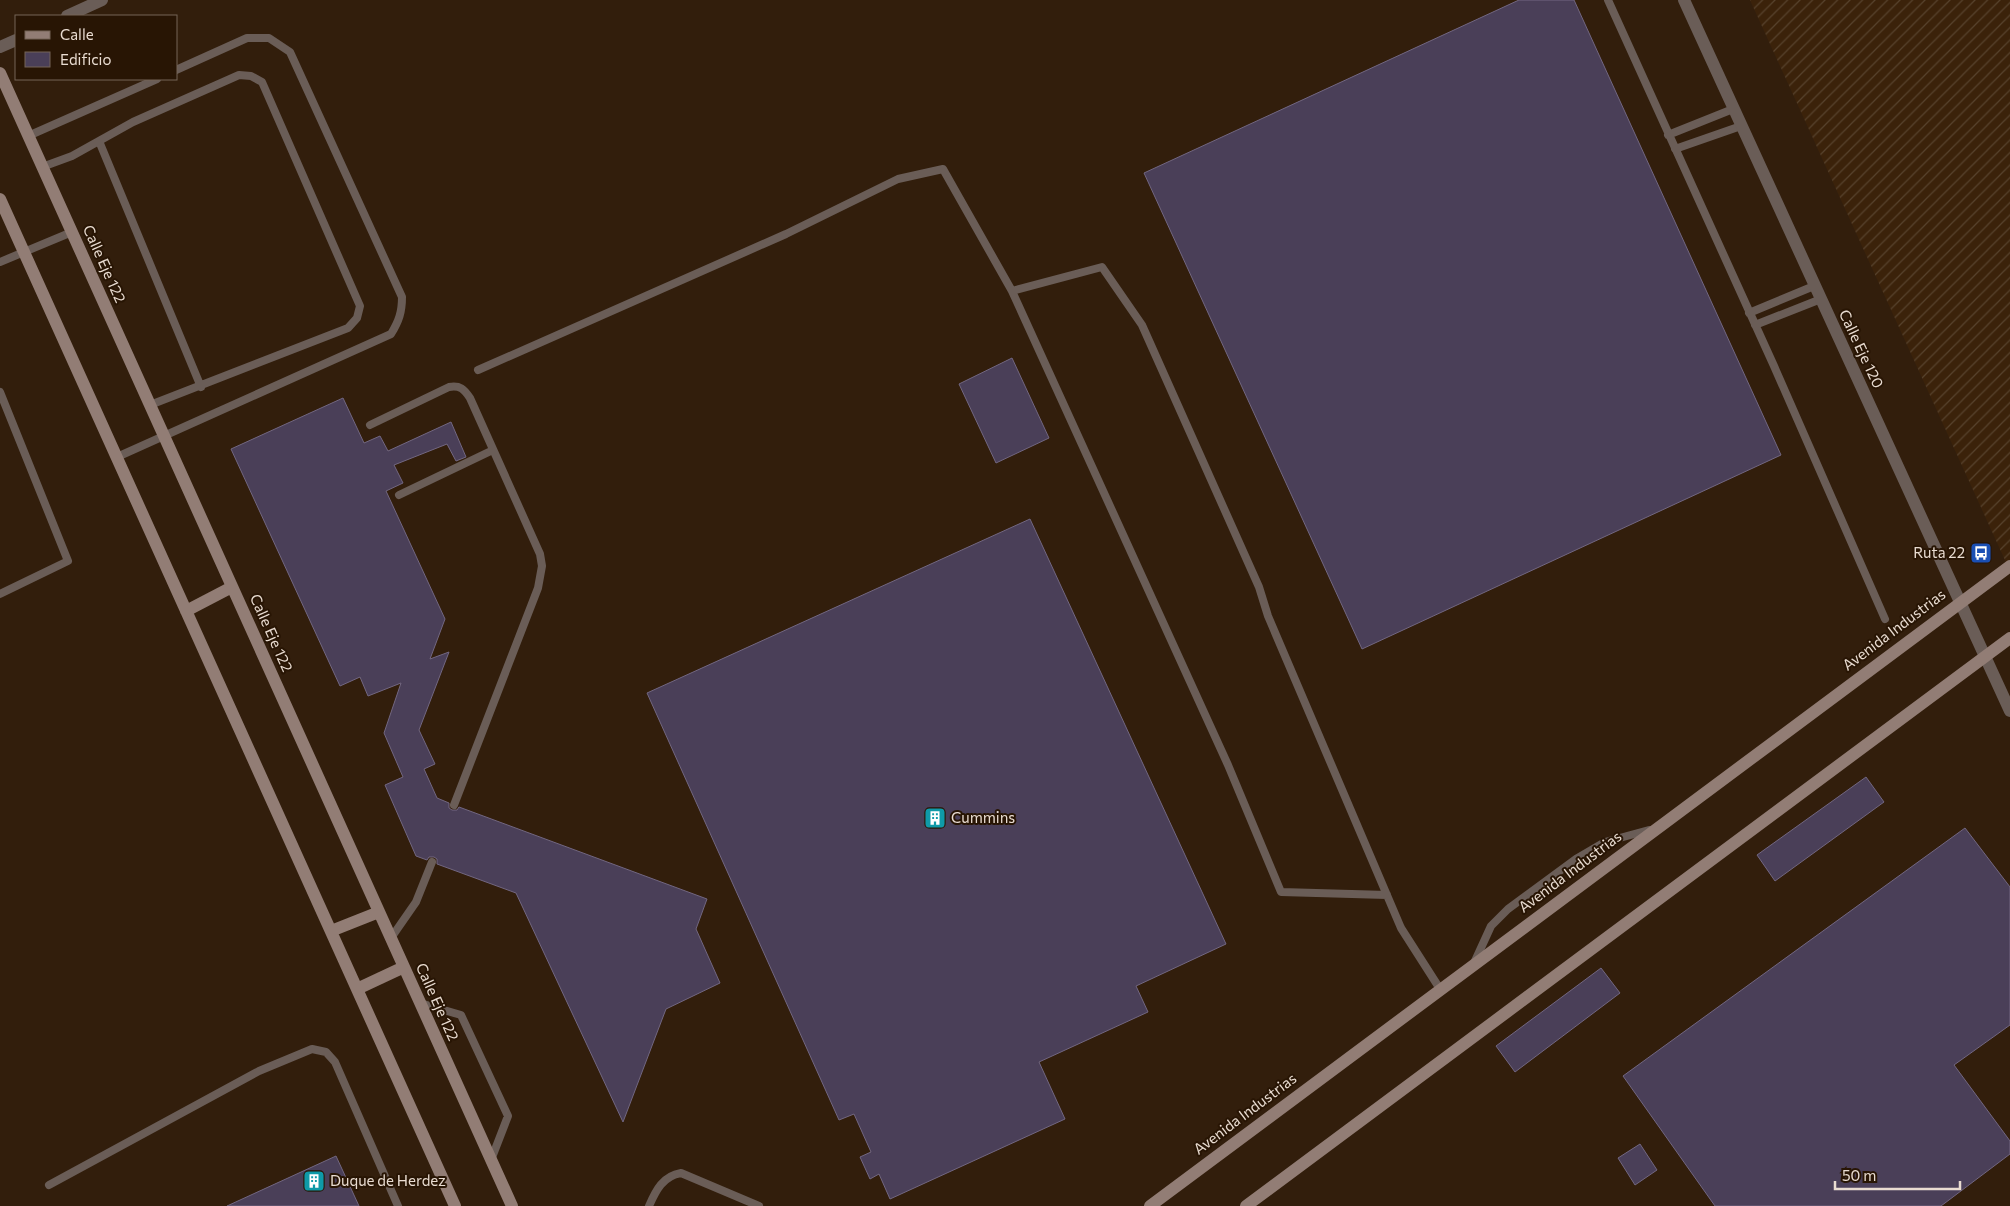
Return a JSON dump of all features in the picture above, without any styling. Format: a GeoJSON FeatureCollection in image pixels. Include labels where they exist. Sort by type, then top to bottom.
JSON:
{"type":"FeatureCollection","features":[{"type":"Feature","properties":{"kind":"main road","name":"Calle Eje 122"},"geometry":{"type":"LineString","coordinates":[[0,73],[512,1206]]}},
{"type":"Feature","properties":{"kind":"main road"},"geometry":{"type":"LineString","coordinates":[[0,199],[455,1206]]}},
{"type":"Feature","properties":{"kind":"main road","name":"Avenida Industrias"},"geometry":{"type":"LineString","coordinates":[[1150,1206],[1959,602],[2010,566]]}},
{"type":"Feature","properties":{"kind":"main road"},"geometry":{"type":"LineString","coordinates":[[186,611],[232,587]]}},
{"type":"Feature","properties":{"kind":"main road"},"geometry":{"type":"LineString","coordinates":[[1246,1206],[2010,638]]}},
{"type":"Feature","properties":{"kind":"main road"},"geometry":{"type":"LineString","coordinates":[[331,931],[379,912]]}},
{"type":"Feature","properties":{"kind":"main road"},"geometry":{"type":"LineString","coordinates":[[357,989],[404,967]]}},
{"type":"Feature","properties":{"kind":"street"},"geometry":{"type":"LineString","coordinates":[[69,15],[102,0]]}},
{"type":"Feature","properties":{"kind":"street","name":"Calle Eje 120"},"geometry":{"type":"LineString","coordinates":[[1684,0],[2010,711]]}},
{"type":"Feature","properties":{"kind":"street"},"geometry":{"type":"LineString","coordinates":[[0,47],[15,40]]}},
{"type":"Feature","properties":{"kind":"lane"},"geometry":{"type":"LineString","coordinates":[[1608,0],[1885,619]]}},
{"type":"Feature","properties":{"kind":"lane"},"geometry":{"type":"LineString","coordinates":[[117,457],[391,334],[402,312],[402,297],[290,52],[269,38],[247,38],[178,69]]}},
{"type":"Feature","properties":{"kind":"lane"},"geometry":{"type":"LineString","coordinates":[[42,168],[72,156],[132,122],[239,75],[251,76],[262,82],[360,306],[357,318],[348,328],[201,387],[150,405]]}},
{"type":"Feature","properties":{"kind":"lane"},"geometry":{"type":"LineString","coordinates":[[28,136],[155,80]]}},
{"type":"Feature","properties":{"kind":"lane"},"geometry":{"type":"LineString","coordinates":[[1668,135],[1733,110]]}},
{"type":"Feature","properties":{"kind":"lane"},"geometry":{"type":"LineString","coordinates":[[1675,149],[1741,126]]}},
{"type":"Feature","properties":{"kind":"lane"},"geometry":{"type":"LineString","coordinates":[[99,141],[201,387]]}},
{"type":"Feature","properties":{"kind":"lane"},"geometry":{"type":"LineString","coordinates":[[478,370],[786,234],[898,179],[943,169],[1012,291],[1228,765],[1281,892],[1387,895]]}},
{"type":"Feature","properties":{"kind":"lane"},"geometry":{"type":"LineString","coordinates":[[0,262],[72,232]]}},
{"type":"Feature","properties":{"kind":"lane"},"geometry":{"type":"LineString","coordinates":[[1012,291],[1102,267],[1142,325],[1259,586],[1268,616],[1401,928],[1440,989]]}},
{"type":"Feature","properties":{"kind":"lane"},"geometry":{"type":"LineString","coordinates":[[1749,313],[1814,286]]}},
{"type":"Feature","properties":{"kind":"lane"},"geometry":{"type":"LineString","coordinates":[[1755,325],[1820,299]]}},
{"type":"Feature","properties":{"kind":"lane"},"geometry":{"type":"LineString","coordinates":[[370,424],[449,387],[457,386],[464,389],[470,398],[540,554],[542,576],[454,805]]}},
{"type":"Feature","properties":{"kind":"lane"},"geometry":{"type":"LineString","coordinates":[[0,392],[68,561],[0,594]]}},
{"type":"Feature","properties":{"kind":"lane"},"geometry":{"type":"LineString","coordinates":[[399,495],[493,450]]}},
{"type":"Feature","properties":{"kind":"lane"},"geometry":{"type":"LineString","coordinates":[[1474,964],[1491,926],[1508,909],[1576,859],[1605,842],[1645,832],[1662,824]]}},
{"type":"Feature","properties":{"kind":"lane"},"geometry":{"type":"LineString","coordinates":[[391,938],[416,902],[432,862]]}},
{"type":"Feature","properties":{"kind":"lane"},"geometry":{"type":"LineString","coordinates":[[420,1003],[461,1015],[508,1116],[491,1160]]}},
{"type":"Feature","properties":{"kind":"lane"},"geometry":{"type":"LineString","coordinates":[[49,1185],[259,1071],[312,1049],[326,1052],[335,1062],[398,1206]]}},
{"type":"Feature","properties":{"kind":"lane"},"geometry":{"type":"LineString","coordinates":[[652,1205],[661,1182],[672,1174],[681,1174],[759,1206]]}},
{"type":"Feature","properties":{"kind":"shaded area"},"geometry":{"type":"Polygon","coordinates":[[[1750,0],[2010,0],[2010,571],[2004,558],[1750,0]]]}},
{"type":"Feature","properties":{"kind":"building"},"geometry":{"type":"Polygon","coordinates":[[[1519,0],[1574,0],[1781,455],[1362,649],[1144,173],[1519,0]]]}},
{"type":"Feature","properties":{"kind":"building"},"geometry":{"type":"Polygon","coordinates":[[[1012,358],[1049,438],[996,463],[959,384],[1012,358]]]}},
{"type":"Feature","properties":{"kind":"building"},"geometry":{"type":"Polygon","coordinates":[[[343,398],[364,443],[380,436],[388,451],[451,422],[466,457],[456,461],[447,444],[394,465],[403,483],[386,491],[445,619],[430,659],[449,652],[419,730],[435,764],[424,769],[437,798],[449,803],[449,808],[452,810],[457,810],[459,807],[707,899],[696,929],[720,983],[666,1009],[623,1122],[516,893],[437,864],[437,859],[434,857],[429,857],[427,860],[416,856],[385,785],[403,777],[384,733],[401,683],[368,696],[360,677],[340,686],[231,449],[343,398]]]}},
{"type":"Feature","properties":{"kind":"building","name":"Cummins"},"geometry":{"type":"Polygon","coordinates":[[[1030,519],[1226,944],[1136,986],[1148,1012],[1039,1062],[1065,1119],[890,1199],[879,1174],[870,1179],[860,1157],[871,1152],[854,1114],[839,1120],[647,693],[1030,519]]]}},
{"type":"Feature","properties":{"kind":"building"},"geometry":{"type":"Polygon","coordinates":[[[1866,777],[1884,802],[1775,881],[1757,855],[1866,777]]]}},
{"type":"Feature","properties":{"kind":"building"},"geometry":{"type":"Polygon","coordinates":[[[1965,828],[2010,887],[2010,1025],[1954,1065],[2010,1141],[2010,1154],[1941,1206],[1715,1206],[1623,1076],[1965,828]]]}},
{"type":"Feature","properties":{"kind":"building"},"geometry":{"type":"Polygon","coordinates":[[[1601,968],[1620,993],[1515,1072],[1496,1046],[1601,968]]]}},
{"type":"Feature","properties":{"kind":"building"},"geometry":{"type":"Polygon","coordinates":[[[1640,1144],[1657,1170],[1635,1185],[1618,1158],[1640,1144]]]}},
{"type":"Feature","properties":{"kind":"building","name":"Duque de Herdez"},"geometry":{"type":"Polygon","coordinates":[[[336,1156],[359,1206],[227,1206],[336,1156]]]}},
{"type":"Feature","properties":{"kind":"place","name":"Ruta 22"},"geometry":{"type":"Point","coordinates":[1981,553]}},
{"type":"Feature","properties":{"kind":"place","name":"Cummins"},"geometry":{"type":"Point","coordinates":[935,818]}},
{"type":"Feature","properties":{"kind":"place","name":"Duque de Herdez"},"geometry":{"type":"Point","coordinates":[314,1181]}}]}
